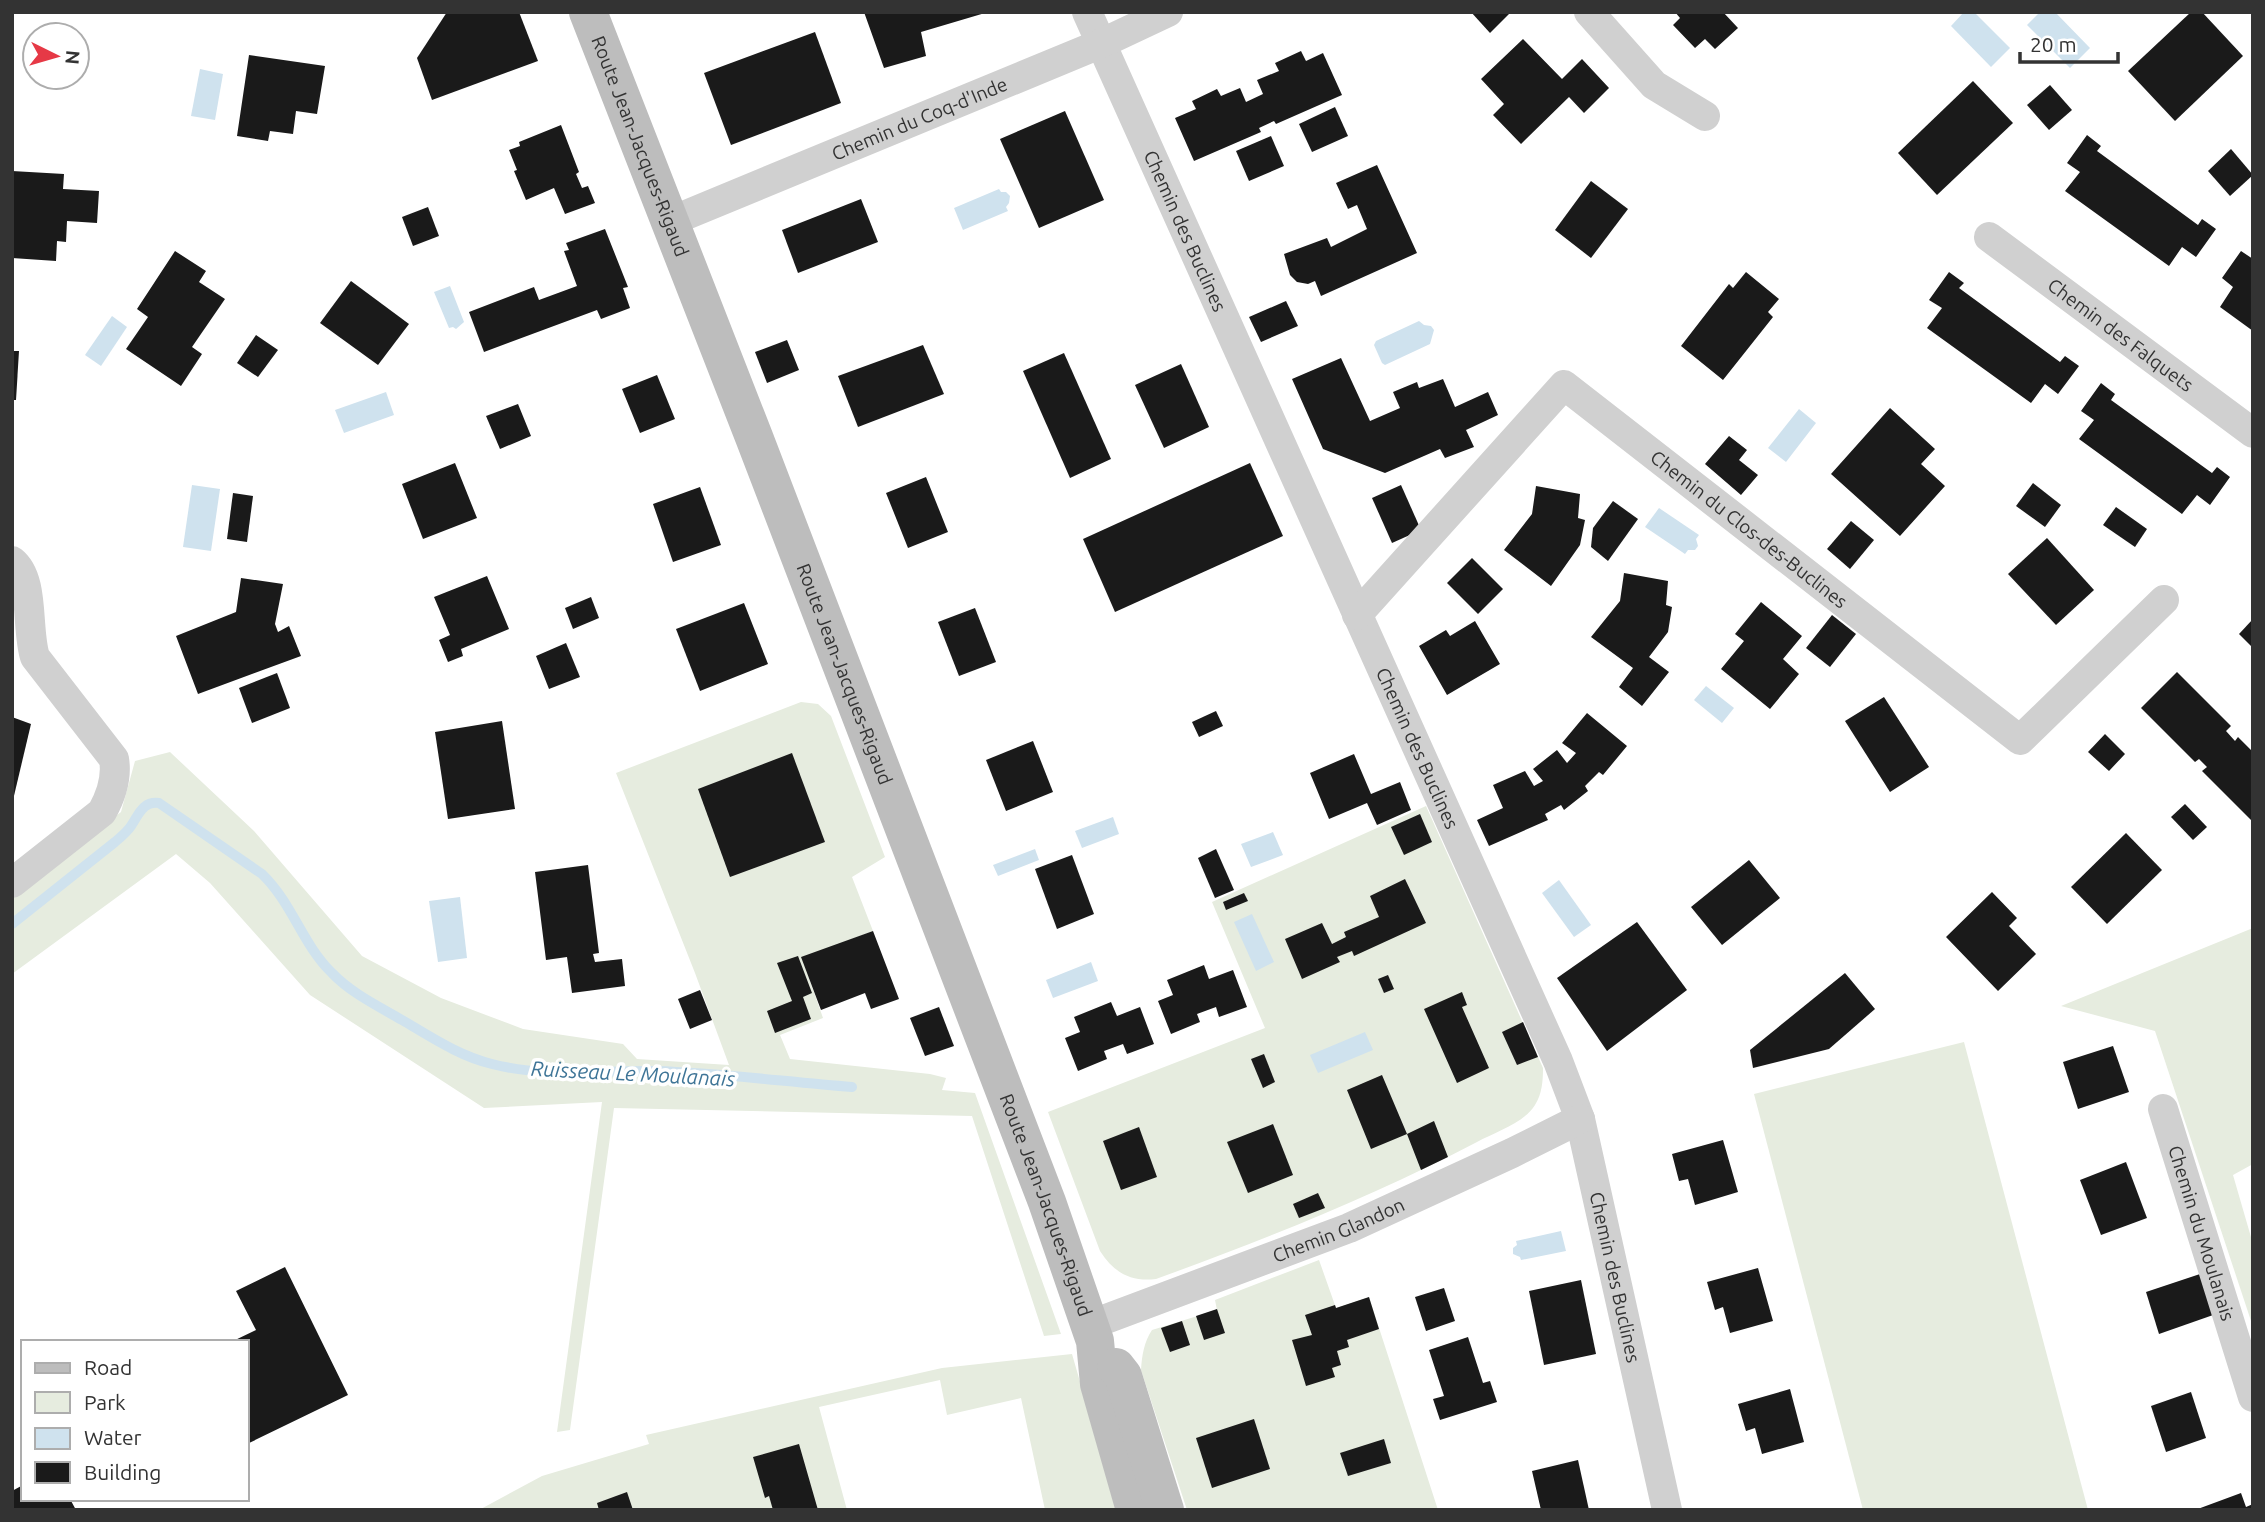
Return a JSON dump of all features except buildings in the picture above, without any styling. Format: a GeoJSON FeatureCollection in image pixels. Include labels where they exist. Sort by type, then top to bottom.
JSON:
{"type":"FeatureCollection","features":[{"type":"Feature","properties":{"kind":"street","name":"Route Jean-Jacques-Rigaud"},"geometry":{"type":"LineString","coordinates":[[588,12],[1047,1202],[1092,1333],[1099,1384],[1135,1510]]}},
{"type":"Feature","properties":{"kind":"street","name":"Chemin des Buclines"},"geometry":{"type":"LineString","coordinates":[[1087,12],[1558,1061],[1580,1119],[1667,1510]]}},
{"type":"Feature","properties":{"kind":"street","name":"Chemin du Coq-d'Inde"},"geometry":{"type":"LineString","coordinates":[[669,222],[1100,44],[1168,12]]}},
{"type":"Feature","properties":{"kind":"street"},"geometry":{"type":"LineString","coordinates":[[1589,12],[1654,85],[1705,116]]}},
{"type":"Feature","properties":{"kind":"street","name":"Chemin des Falquets"},"geometry":{"type":"LineString","coordinates":[[1989,237],[2253,433]]}},
{"type":"Feature","properties":{"kind":"street","name":"Chemin du Clos-des-Buclines"},"geometry":{"type":"LineString","coordinates":[[1357,614],[1564,385],[2020,740],[2164,600]]}},
{"type":"Feature","properties":{"kind":"street"},"geometry":{"type":"LineString","coordinates":[[12,561],[21,568],[26,584],[30,642],[35,657],[114,759],[116,771],[108,802],[102,813],[12,883]]}},
{"type":"Feature","properties":{"kind":"street","name":"Chemin du Moulanais"},"geometry":{"type":"LineString","coordinates":[[2163,1109],[2253,1397]]}},
{"type":"Feature","properties":{"kind":"street","name":"Chemin Glandon"},"geometry":{"type":"LineString","coordinates":[[1092,1333],[1349,1228],[1580,1119]]}},
{"type":"Feature","properties":{"kind":"street","name":"Route Jean-Jacques-Rigaud"},"geometry":{"type":"LineString","coordinates":[[1092,1333],[1124,1376],[1164,1510]]}},
{"type":"Feature","properties":{"kind":"green space"},"geometry":{"type":"Polygon","coordinates":[[[801,702],[818,704],[831,716],[885,857],[852,877],[873,931],[802,958],[823,1018],[780,1035],[790,1059],[930,1074],[946,1078],[942,1090],[975,1093],[1061,1334],[1044,1336],[972,1116],[614,1108],[570,1430],[557,1432],[602,1102],[484,1108],[310,995],[210,883],[176,854],[12,974],[12,896],[121,812],[135,761],[170,752],[254,831],[362,956],[441,998],[523,1029],[623,1044],[637,1059],[729,1065],[616,773],[801,702]]]}},
{"type":"Feature","properties":{"kind":"green space"},"geometry":{"type":"Polygon","coordinates":[[[1426,806],[1543,1068],[1542,1087],[1535,1105],[1517,1122],[1438,1162],[1279,1232],[1156,1279],[1139,1279],[1117,1270],[1100,1251],[1048,1112],[1265,1028],[1212,902],[1426,806]]]}},
{"type":"Feature","properties":{"kind":"green space"},"geometry":{"type":"Polygon","coordinates":[[[2253,928],[2253,1164],[2233,1175],[2253,1244],[2253,1327],[2155,1031],[2061,1006],[2253,928]]]}},
{"type":"Feature","properties":{"kind":"green space"},"geometry":{"type":"Polygon","coordinates":[[[1964,1042],[2088,1510],[1863,1510],[1754,1094],[1964,1042]]]}},
{"type":"Feature","properties":{"kind":"green space"},"geometry":{"type":"Polygon","coordinates":[[[1319,1260],[1336,1308],[1369,1297],[1438,1510],[1187,1510],[1141,1370],[1149,1335],[1152,1330],[1217,1310],[1215,1300],[1319,1260]]]}},
{"type":"Feature","properties":{"kind":"green space"},"geometry":{"type":"Polygon","coordinates":[[[1072,1354],[1117,1510],[1045,1510],[1021,1398],[947,1415],[940,1380],[819,1407],[847,1510],[479,1510],[542,1476],[649,1444],[646,1435],[942,1368],[1072,1354]]]}},
{"type":"Feature","properties":{"kind":"water"},"geometry":{"type":"Polygon","coordinates":[[[1964,12],[1974,12],[2010,48],[1991,67],[1951,26],[1964,12]]]}},
{"type":"Feature","properties":{"kind":"water"},"geometry":{"type":"Polygon","coordinates":[[[2040,12],[2055,12],[2090,48],[2070,68],[2027,25],[2040,12]]]}},
{"type":"Feature","properties":{"kind":"water"},"geometry":{"type":"Polygon","coordinates":[[[200,69],[223,74],[215,120],[191,116],[200,69]]]}},
{"type":"Feature","properties":{"kind":"water"},"geometry":{"type":"Polygon","coordinates":[[[999,189],[1010,196],[1006,207],[1008,211],[963,230],[954,208],[999,189]]]}},
{"type":"Feature","properties":{"kind":"water"},"geometry":{"type":"Polygon","coordinates":[[[450,286],[464,322],[456,329],[449,328],[434,292],[450,286]]]}},
{"type":"Feature","properties":{"kind":"water"},"geometry":{"type":"Polygon","coordinates":[[[112,316],[127,327],[101,366],[85,355],[112,316]]]}},
{"type":"Feature","properties":{"kind":"water"},"geometry":{"type":"Polygon","coordinates":[[[1419,321],[1434,330],[1430,344],[1385,365],[1382,363],[1374,345],[1376,341],[1419,321]]]}},
{"type":"Feature","properties":{"kind":"water"},"geometry":{"type":"Polygon","coordinates":[[[386,392],[394,415],[344,433],[335,410],[386,392]]]}},
{"type":"Feature","properties":{"kind":"water"},"geometry":{"type":"Polygon","coordinates":[[[1799,409],[1816,423],[1786,462],[1768,448],[1799,409]]]}},
{"type":"Feature","properties":{"kind":"water"},"geometry":{"type":"Polygon","coordinates":[[[192,485],[220,489],[211,551],[183,547],[192,485]]]}},
{"type":"Feature","properties":{"kind":"water"},"geometry":{"type":"Polygon","coordinates":[[[1659,508],[1699,535],[1695,550],[1688,550],[1685,554],[1645,527],[1659,508]]]}},
{"type":"Feature","properties":{"kind":"water"},"geometry":{"type":"Polygon","coordinates":[[[1706,686],[1734,708],[1722,723],[1694,700],[1706,686]]]}},
{"type":"Feature","properties":{"kind":"water"},"geometry":{"type":"Polygon","coordinates":[[[1113,817],[1119,834],[1082,848],[1075,831],[1113,817]]]}},
{"type":"Feature","properties":{"kind":"water"},"geometry":{"type":"Polygon","coordinates":[[[1273,832],[1283,855],[1251,867],[1241,844],[1273,832]]]}},
{"type":"Feature","properties":{"kind":"water"},"geometry":{"type":"Polygon","coordinates":[[[1035,849],[1039,860],[998,876],[993,865],[1035,849]]]}},
{"type":"Feature","properties":{"kind":"water"},"geometry":{"type":"Polygon","coordinates":[[[1559,880],[1591,925],[1574,937],[1542,893],[1559,880]]]}},
{"type":"Feature","properties":{"kind":"water"},"geometry":{"type":"Polygon","coordinates":[[[460,897],[467,958],[438,962],[429,901],[460,897]]]}},
{"type":"Feature","properties":{"kind":"water"},"geometry":{"type":"Polygon","coordinates":[[[1252,914],[1274,962],[1256,971],[1234,922],[1252,914]]]}},
{"type":"Feature","properties":{"kind":"water"},"geometry":{"type":"Polygon","coordinates":[[[1091,962],[1098,981],[1053,998],[1046,980],[1091,962]]]}},
{"type":"Feature","properties":{"kind":"water"},"geometry":{"type":"Polygon","coordinates":[[[1365,1032],[1373,1050],[1318,1073],[1310,1055],[1365,1032]]]}},
{"type":"Feature","properties":{"kind":"water"},"geometry":{"type":"Polygon","coordinates":[[[1561,1231],[1566,1251],[1521,1260],[1513,1254],[1516,1241],[1561,1231]]]}},
{"type":"Feature","properties":{"kind":"waterway","name":"Ruisseau Le Moulanais"},"geometry":{"type":"LineString","coordinates":[[12,924],[122,836],[145,806],[159,803],[262,874],[282,898],[313,950],[339,980],[374,1004],[468,1056],[492,1064],[533,1071],[680,1072],[852,1087]]}}]}
